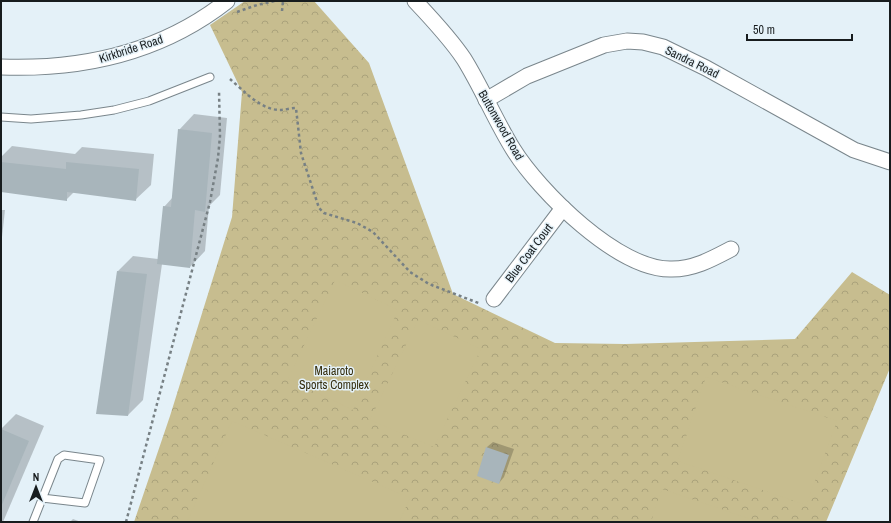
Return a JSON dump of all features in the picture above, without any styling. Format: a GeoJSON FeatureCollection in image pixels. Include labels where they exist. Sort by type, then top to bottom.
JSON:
{"type":"FeatureCollection","features":[{"type":"Feature","properties":{"kind":"street","name":"Buttonwood Road"},"geometry":{"type":"LineString","coordinates":[[415,1],[441,29],[463,58],[513,150],[537,181],[572,217],[620,253],[649,266],[671,270],[690,268],[710,260],[731,248]]}},
{"type":"Feature","properties":{"kind":"street","name":"Kirkbride Road"},"geometry":{"type":"LineString","coordinates":[[1,67],[52,67],[81,64],[111,58],[150,45],[230,8]]}},
{"type":"Feature","properties":{"kind":"street","name":"Sandra Road"},"geometry":{"type":"LineString","coordinates":[[486,100],[528,76],[604,45],[627,41],[643,42],[663,47],[706,68],[854,150],[890,162]]}},
{"type":"Feature","properties":{"kind":"street","name":"Blue Coat Court"},"geometry":{"type":"LineString","coordinates":[[494,299],[563,208]]}},
{"type":"Feature","properties":{"kind":"lane"},"geometry":{"type":"LineString","coordinates":[[1,117],[31,119],[81,115],[114,110],[149,101],[210,77]]}},
{"type":"Feature","properties":{"kind":"lane"},"geometry":{"type":"LineString","coordinates":[[32,522],[58,459],[64,455],[100,460],[85,503],[42,498]]}},
{"type":"Feature","properties":{"kind":"path"},"geometry":{"type":"LineString","coordinates":[[230,8],[237,11],[275,1]]}},
{"type":"Feature","properties":{"kind":"path"},"geometry":{"type":"LineString","coordinates":[[282,11],[283,1]]}},
{"type":"Feature","properties":{"kind":"path"},"geometry":{"type":"LineString","coordinates":[[230,79],[253,98],[269,108],[280,110],[296,108],[301,153],[319,208],[324,213],[357,224],[373,232],[410,272],[429,284],[482,304],[494,299]]}},
{"type":"Feature","properties":{"kind":"path"},"geometry":{"type":"LineString","coordinates":[[126,522],[147,447],[210,202],[218,158],[220,136],[218,91]]}},
{"type":"Feature","properties":{"kind":"green space","name":"Maiaroto Sports Complex"},"geometry":{"type":"Polygon","coordinates":[[[245,1],[314,1],[369,63],[453,294],[555,343],[625,344],[795,339],[852,272],[890,295],[890,368],[826,522],[134,522],[170,416],[232,217],[242,92],[210,25],[245,1]]]}},
{"type":"Feature","properties":{"kind":"green space"},"geometry":{"type":"Polygon","coordinates":[[[335,280],[398,310],[353,410],[288,379],[335,280]]]}},
{"type":"Feature","properties":{"kind":"green space"},"geometry":{"type":"Polygon","coordinates":[[[418,320],[481,349],[434,447],[370,420],[418,320]]]}},
{"type":"Feature","properties":{"kind":"green space"},"geometry":{"type":"Polygon","coordinates":[[[706,377],[837,421],[806,505],[678,461],[706,377]]]}},
{"type":"Feature","properties":{"kind":"green space"},"geometry":{"type":"Polygon","coordinates":[[[232,421],[410,498],[399,522],[187,522],[232,421]]]}},
{"type":"Feature","properties":{"kind":"green space"},"geometry":{"type":"Polygon","coordinates":[[[662,489],[759,522],[651,522],[662,489]]]}},
{"type":"Feature","properties":{"kind":"building"},"geometry":{"type":"Polygon","coordinates":[[[178,129],[212,133],[205,212],[195,210],[190,268],[157,264],[163,206],[171,207],[178,129]]]}},
{"type":"Feature","properties":{"kind":"building"},"geometry":{"type":"Polygon","coordinates":[[[1,162],[66,169],[66,162],[139,169],[136,201],[67,192],[67,201],[1,192],[1,162]]]}},
{"type":"Feature","properties":{"kind":"building"},"geometry":{"type":"Polygon","coordinates":[[[117,271],[147,274],[128,416],[96,414],[117,271]]]}},
{"type":"Feature","properties":{"kind":"building"},"geometry":{"type":"Polygon","coordinates":[[[1,429],[29,441],[1,507],[1,429]]]}},
{"type":"Feature","properties":{"kind":"building"},"geometry":{"type":"Polygon","coordinates":[[[486,447],[509,455],[499,484],[477,476],[486,447]]]}}]}
